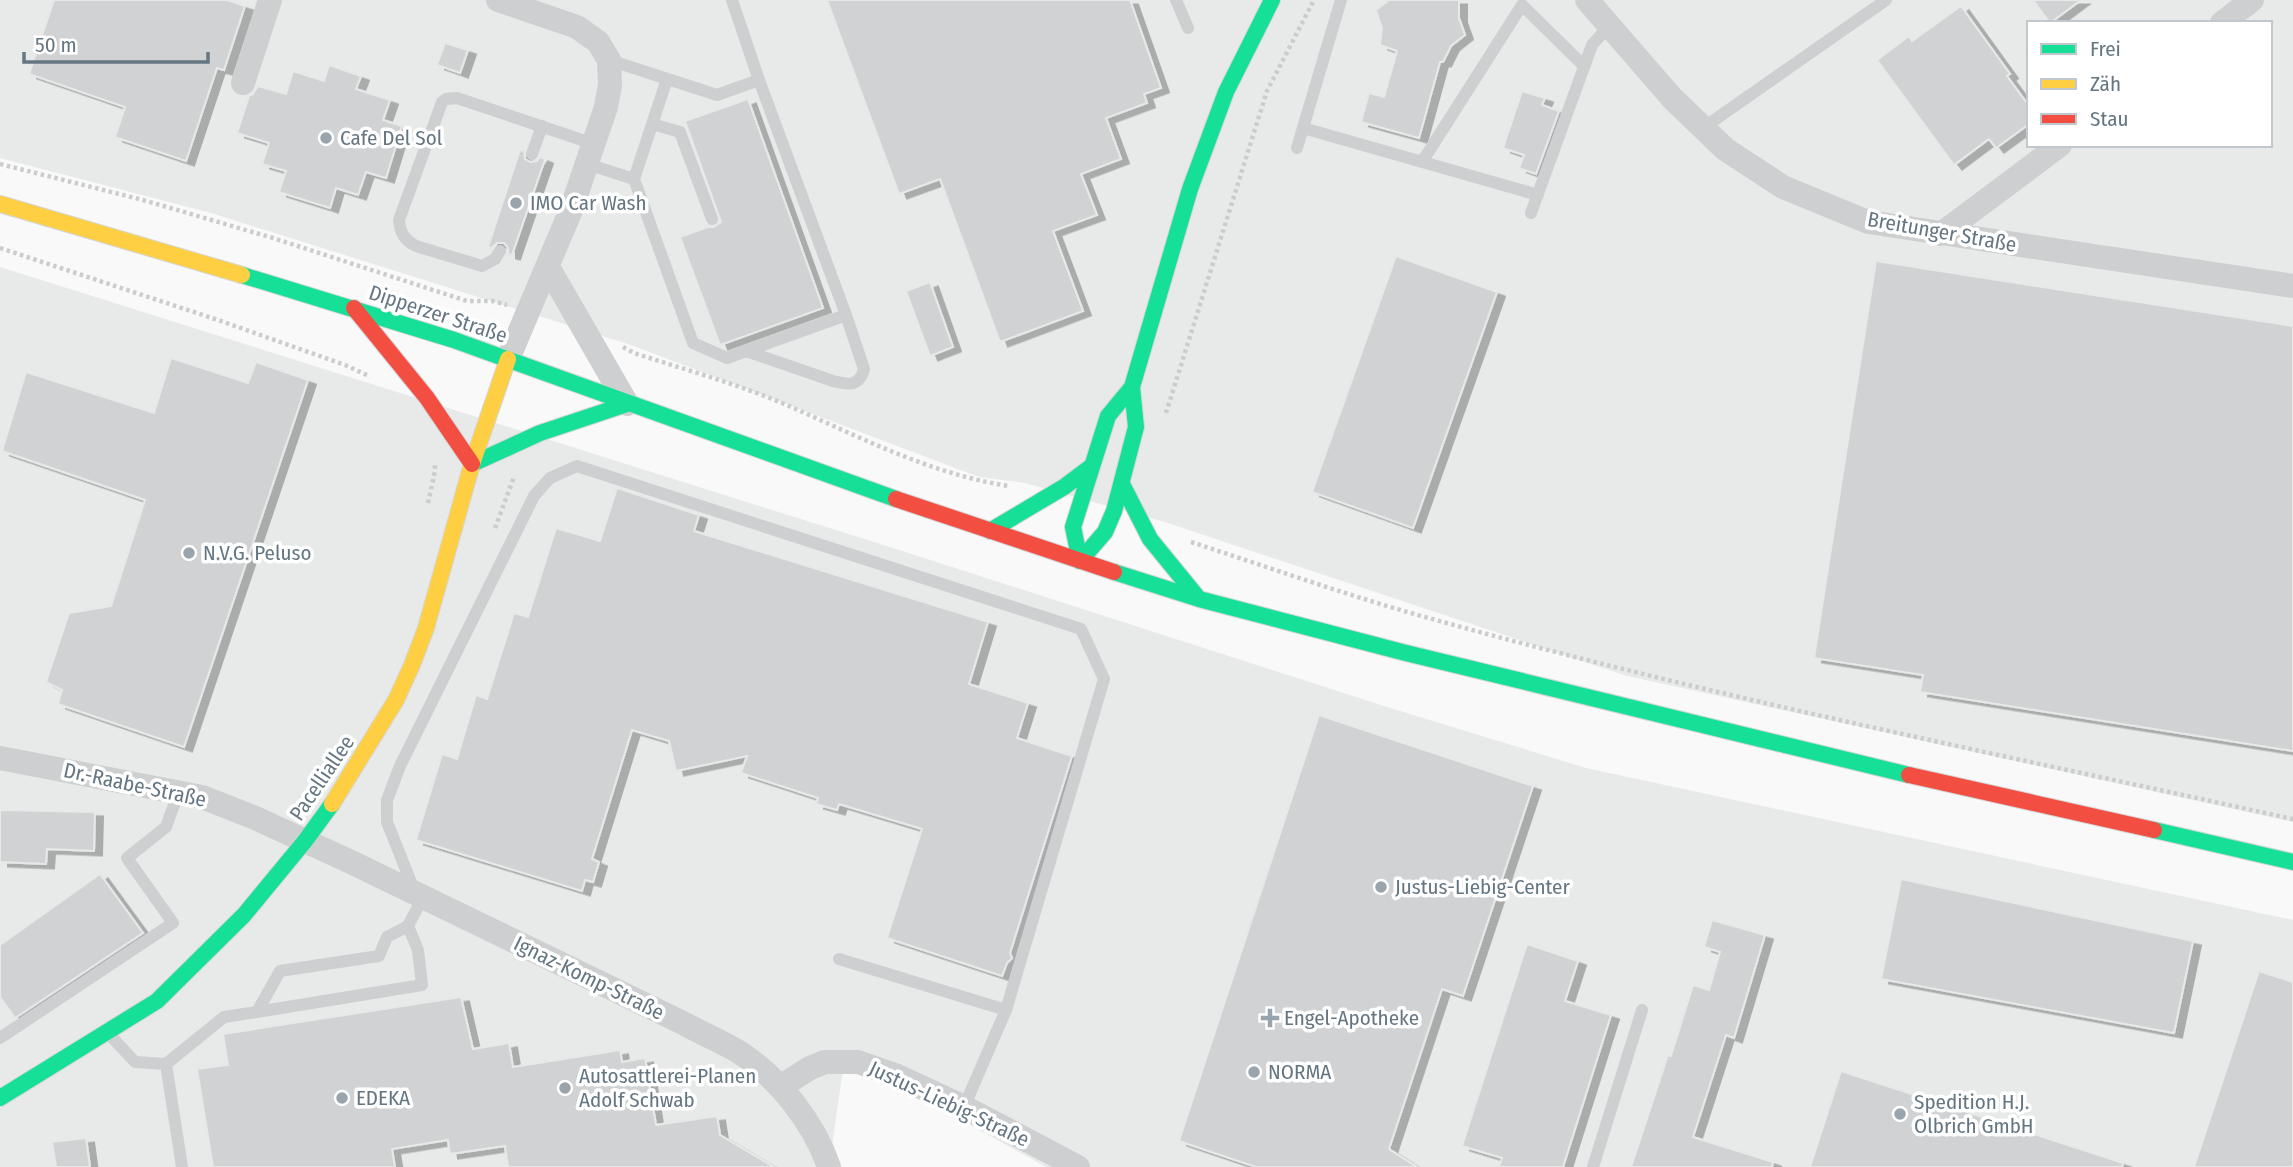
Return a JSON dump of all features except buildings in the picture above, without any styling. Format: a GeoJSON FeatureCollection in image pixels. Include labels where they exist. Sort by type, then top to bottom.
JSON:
{"type":"FeatureCollection","features":[{"type":"Feature","properties":{"kind":"main road"},"geometry":{"type":"LineString","coordinates":[[1080,561],[1105,532],[1122,484],[1136,427],[1132,387],[1205,146],[1231,82],[1272,0]]}},
{"type":"Feature","properties":{"kind":"main road","name":"Dipperzer Straße"},"geometry":{"type":"LineString","coordinates":[[0,204],[354,308],[509,359],[856,485],[1199,599],[1406,653],[1843,760],[2293,862]]}},
{"type":"Feature","properties":{"kind":"main road"},"geometry":{"type":"LineString","coordinates":[[354,308],[427,398],[472,464],[540,433],[627,404]]}},
{"type":"Feature","properties":{"kind":"main road","name":"Pacelliallee"},"geometry":{"type":"LineString","coordinates":[[0,1098],[157,1001],[244,915],[338,796],[396,700],[412,666],[426,628],[472,464],[509,359]]}},
{"type":"Feature","properties":{"kind":"main road"},"geometry":{"type":"LineString","coordinates":[[1080,561],[1073,527],[1108,416],[1132,387]]}},
{"type":"Feature","properties":{"kind":"main road"},"geometry":{"type":"LineString","coordinates":[[990,531],[1064,487],[1093,466]]}},
{"type":"Feature","properties":{"kind":"main road"},"geometry":{"type":"LineString","coordinates":[[1122,484],[1150,539],[1199,599]]}},
{"type":"Feature","properties":{"kind":"street"},"geometry":{"type":"LineString","coordinates":[[243,83],[270,0]]}},
{"type":"Feature","properties":{"kind":"street"},"geometry":{"type":"LineString","coordinates":[[498,0],[576,27],[598,42],[609,60],[610,85],[606,107],[590,154],[548,267],[509,359]]}},
{"type":"Feature","properties":{"kind":"street","name":"Breitunger Straße"},"geometry":{"type":"LineString","coordinates":[[1587,0],[1672,98],[1725,149],[1783,187],[1868,222],[2293,286]]}},
{"type":"Feature","properties":{"kind":"street"},"geometry":{"type":"LineString","coordinates":[[2225,21],[2252,0]]}},
{"type":"Feature","properties":{"kind":"street"},"geometry":{"type":"LineString","coordinates":[[1941,234],[2057,147]]}},
{"type":"Feature","properties":{"kind":"street"},"geometry":{"type":"LineString","coordinates":[[548,267],[627,404]]}},
{"type":"Feature","properties":{"kind":"street","name":"Dr.-Raabe-Straße"},"geometry":{"type":"LineString","coordinates":[[0,758],[202,797],[305,841]]}},
{"type":"Feature","properties":{"kind":"street","name":"Ignaz-Komp-Straße"},"geometry":{"type":"LineString","coordinates":[[305,841],[738,1052],[780,1087],[815,1133],[829,1167]]}},
{"type":"Feature","properties":{"kind":"street","name":"Justus-Liebig-Straße"},"geometry":{"type":"LineString","coordinates":[[780,1087],[825,1062],[858,1062],[964,1107],[1077,1167]]}},
{"type":"Feature","properties":{"kind":"lane"},"geometry":{"type":"LineString","coordinates":[[732,0],[864,369],[856,383],[847,384],[746,351]]}},
{"type":"Feature","properties":{"kind":"lane"},"geometry":{"type":"LineString","coordinates":[[1176,0],[1188,28]]}},
{"type":"Feature","properties":{"kind":"lane"},"geometry":{"type":"LineString","coordinates":[[1297,148],[1341,0]]}},
{"type":"Feature","properties":{"kind":"lane"},"geometry":{"type":"LineString","coordinates":[[1703,128],[1886,0]]}},
{"type":"Feature","properties":{"kind":"lane"},"geometry":{"type":"LineString","coordinates":[[1422,162],[1521,2],[1584,66]]}},
{"type":"Feature","properties":{"kind":"lane"},"geometry":{"type":"LineString","coordinates":[[1531,213],[1592,45],[1609,26]]}},
{"type":"Feature","properties":{"kind":"lane"},"geometry":{"type":"LineString","coordinates":[[609,60],[717,95],[759,80]]}},
{"type":"Feature","properties":{"kind":"lane"},"geometry":{"type":"LineString","coordinates":[[667,79],[634,179],[693,343],[727,358],[846,315]]}},
{"type":"Feature","properties":{"kind":"lane"},"geometry":{"type":"LineString","coordinates":[[500,251],[495,259],[482,266],[408,241],[402,234],[400,220],[439,106],[446,99],[457,98],[542,127],[634,179]]}},
{"type":"Feature","properties":{"kind":"lane"},"geometry":{"type":"LineString","coordinates":[[652,124],[680,132],[712,219]]}},
{"type":"Feature","properties":{"kind":"lane"},"geometry":{"type":"LineString","coordinates":[[532,155],[542,127]]}},
{"type":"Feature","properties":{"kind":"lane"},"geometry":{"type":"LineString","coordinates":[[1303,128],[1538,195]]}},
{"type":"Feature","properties":{"kind":"lane"},"geometry":{"type":"LineString","coordinates":[[107,1032],[135,1062],[166,1064],[224,1017],[422,985],[418,950],[408,926],[419,895],[387,822],[387,800],[400,766],[534,496],[550,478],[577,466],[1081,629],[1104,679],[1006,1010],[964,1107]]}},
{"type":"Feature","properties":{"kind":"lane"},"geometry":{"type":"LineString","coordinates":[[0,1038],[173,922],[127,858],[166,827],[179,791]]}},
{"type":"Feature","properties":{"kind":"lane"},"geometry":{"type":"LineString","coordinates":[[257,1012],[280,971],[379,956],[387,937],[408,926]]}},
{"type":"Feature","properties":{"kind":"lane"},"geometry":{"type":"LineString","coordinates":[[839,959],[1006,1010]]}},
{"type":"Feature","properties":{"kind":"lane"},"geometry":{"type":"LineString","coordinates":[[1593,1167],[1642,1010]]}},
{"type":"Feature","properties":{"kind":"lane"},"geometry":{"type":"LineString","coordinates":[[166,1064],[182,1167]]}},
{"type":"Feature","properties":{"kind":"path"},"geometry":{"type":"LineString","coordinates":[[1162,424],[1267,91],[1314,0]]}},
{"type":"Feature","properties":{"kind":"path"},"geometry":{"type":"LineString","coordinates":[[0,164],[169,207],[467,301],[493,301]]}},
{"type":"Feature","properties":{"kind":"path"},"geometry":{"type":"LineString","coordinates":[[0,248],[244,329],[345,365],[372,378]]}},
{"type":"Feature","properties":{"kind":"path"},"geometry":{"type":"LineString","coordinates":[[615,341],[634,353],[779,402],[868,442],[953,474],[1018,488]]}},
{"type":"Feature","properties":{"kind":"path"},"geometry":{"type":"LineString","coordinates":[[426,512],[435,471],[434,455]]}},
{"type":"Feature","properties":{"kind":"path"},"geometry":{"type":"LineString","coordinates":[[1184,540],[1422,616],[1627,671],[2293,818]]}},
{"type":"Feature","properties":{"kind":"shaded area"},"geometry":{"type":"Polygon","coordinates":[[[0,0],[2293,0],[2293,822],[1627,676],[1165,522],[1025,483],[979,477],[631,345],[211,213],[0,158],[0,0]]]}},
{"type":"Feature","properties":{"kind":"shaded area"},"geometry":{"type":"Polygon","coordinates":[[[0,267],[1586,768],[2293,920],[2293,1167],[1046,1167],[945,1111],[844,1062],[829,1167],[0,1167],[0,267]]]}},
{"type":"Feature","properties":{"kind":"traffic: fast"},"geometry":{"type":"LineString","coordinates":[[1080,561],[1105,532],[1114,511],[1136,427],[1132,387],[1190,189],[1226,92],[1272,0]]}},
{"type":"Feature","properties":{"kind":"traffic: fast"},"geometry":{"type":"LineString","coordinates":[[242,275],[454,340],[896,499]]}},
{"type":"Feature","properties":{"kind":"traffic: fast"},"geometry":{"type":"LineString","coordinates":[[1080,561],[1073,527],[1108,416],[1132,387]]}},
{"type":"Feature","properties":{"kind":"traffic: fast"},"geometry":{"type":"LineString","coordinates":[[472,464],[540,433],[627,404]]}},
{"type":"Feature","properties":{"kind":"traffic: fast"},"geometry":{"type":"LineString","coordinates":[[990,531],[1064,487],[1092,466]]}},
{"type":"Feature","properties":{"kind":"traffic: fast"},"geometry":{"type":"LineString","coordinates":[[1122,484],[1150,539],[1199,599]]}},
{"type":"Feature","properties":{"kind":"traffic: fast"},"geometry":{"type":"LineString","coordinates":[[1114,572],[1199,599],[1406,653],[1909,775]]}},
{"type":"Feature","properties":{"kind":"traffic: fast"},"geometry":{"type":"LineString","coordinates":[[0,1098],[157,1001],[244,915],[332,804]]}},
{"type":"Feature","properties":{"kind":"traffic: fast"},"geometry":{"type":"LineString","coordinates":[[2154,830],[2293,862]]}},
{"type":"Feature","properties":{"kind":"traffic: slow"},"geometry":{"type":"LineString","coordinates":[[0,204],[242,275]]}},
{"type":"Feature","properties":{"kind":"traffic: slow"},"geometry":{"type":"LineString","coordinates":[[332,804],[396,700],[412,665],[426,628],[472,464],[508,359]]}},
{"type":"Feature","properties":{"kind":"traffic: jam"},"geometry":{"type":"LineString","coordinates":[[354,308],[427,398],[472,464]]}},
{"type":"Feature","properties":{"kind":"traffic: jam"},"geometry":{"type":"LineString","coordinates":[[896,499],[1114,572]]}},
{"type":"Feature","properties":{"kind":"traffic: jam"},"geometry":{"type":"LineString","coordinates":[[1909,775],[2154,830]]}},
{"type":"Feature","properties":{"kind":"place","name":"Cafe Del Sol"},"geometry":{"type":"Point","coordinates":[326,138]}},
{"type":"Feature","properties":{"kind":"place","name":"IMO Car Wash"},"geometry":{"type":"Point","coordinates":[516,203]}},
{"type":"Feature","properties":{"kind":"place","name":"N.V.G. Peluso"},"geometry":{"type":"Point","coordinates":[189,553]}},
{"type":"Feature","properties":{"kind":"place","name":"Justus-Liebig-Center"},"geometry":{"type":"Point","coordinates":[1381,887]}},
{"type":"Feature","properties":{"kind":"place","name":"Engel-Apotheke"},"geometry":{"type":"Point","coordinates":[1270,1018]}},
{"type":"Feature","properties":{"kind":"place","name":"NORMA"},"geometry":{"type":"Point","coordinates":[1254,1072]}},
{"type":"Feature","properties":{"kind":"place","name":"Autosattlerei-Planen Adolf Schwab"},"geometry":{"type":"Point","coordinates":[565,1088]}},
{"type":"Feature","properties":{"kind":"place","name":"EDEKA"},"geometry":{"type":"Point","coordinates":[342,1098]}},
{"type":"Feature","properties":{"kind":"place","name":"Spedition H.J. Olbrich GmbH"},"geometry":{"type":"Point","coordinates":[1900,1114]}}]}
